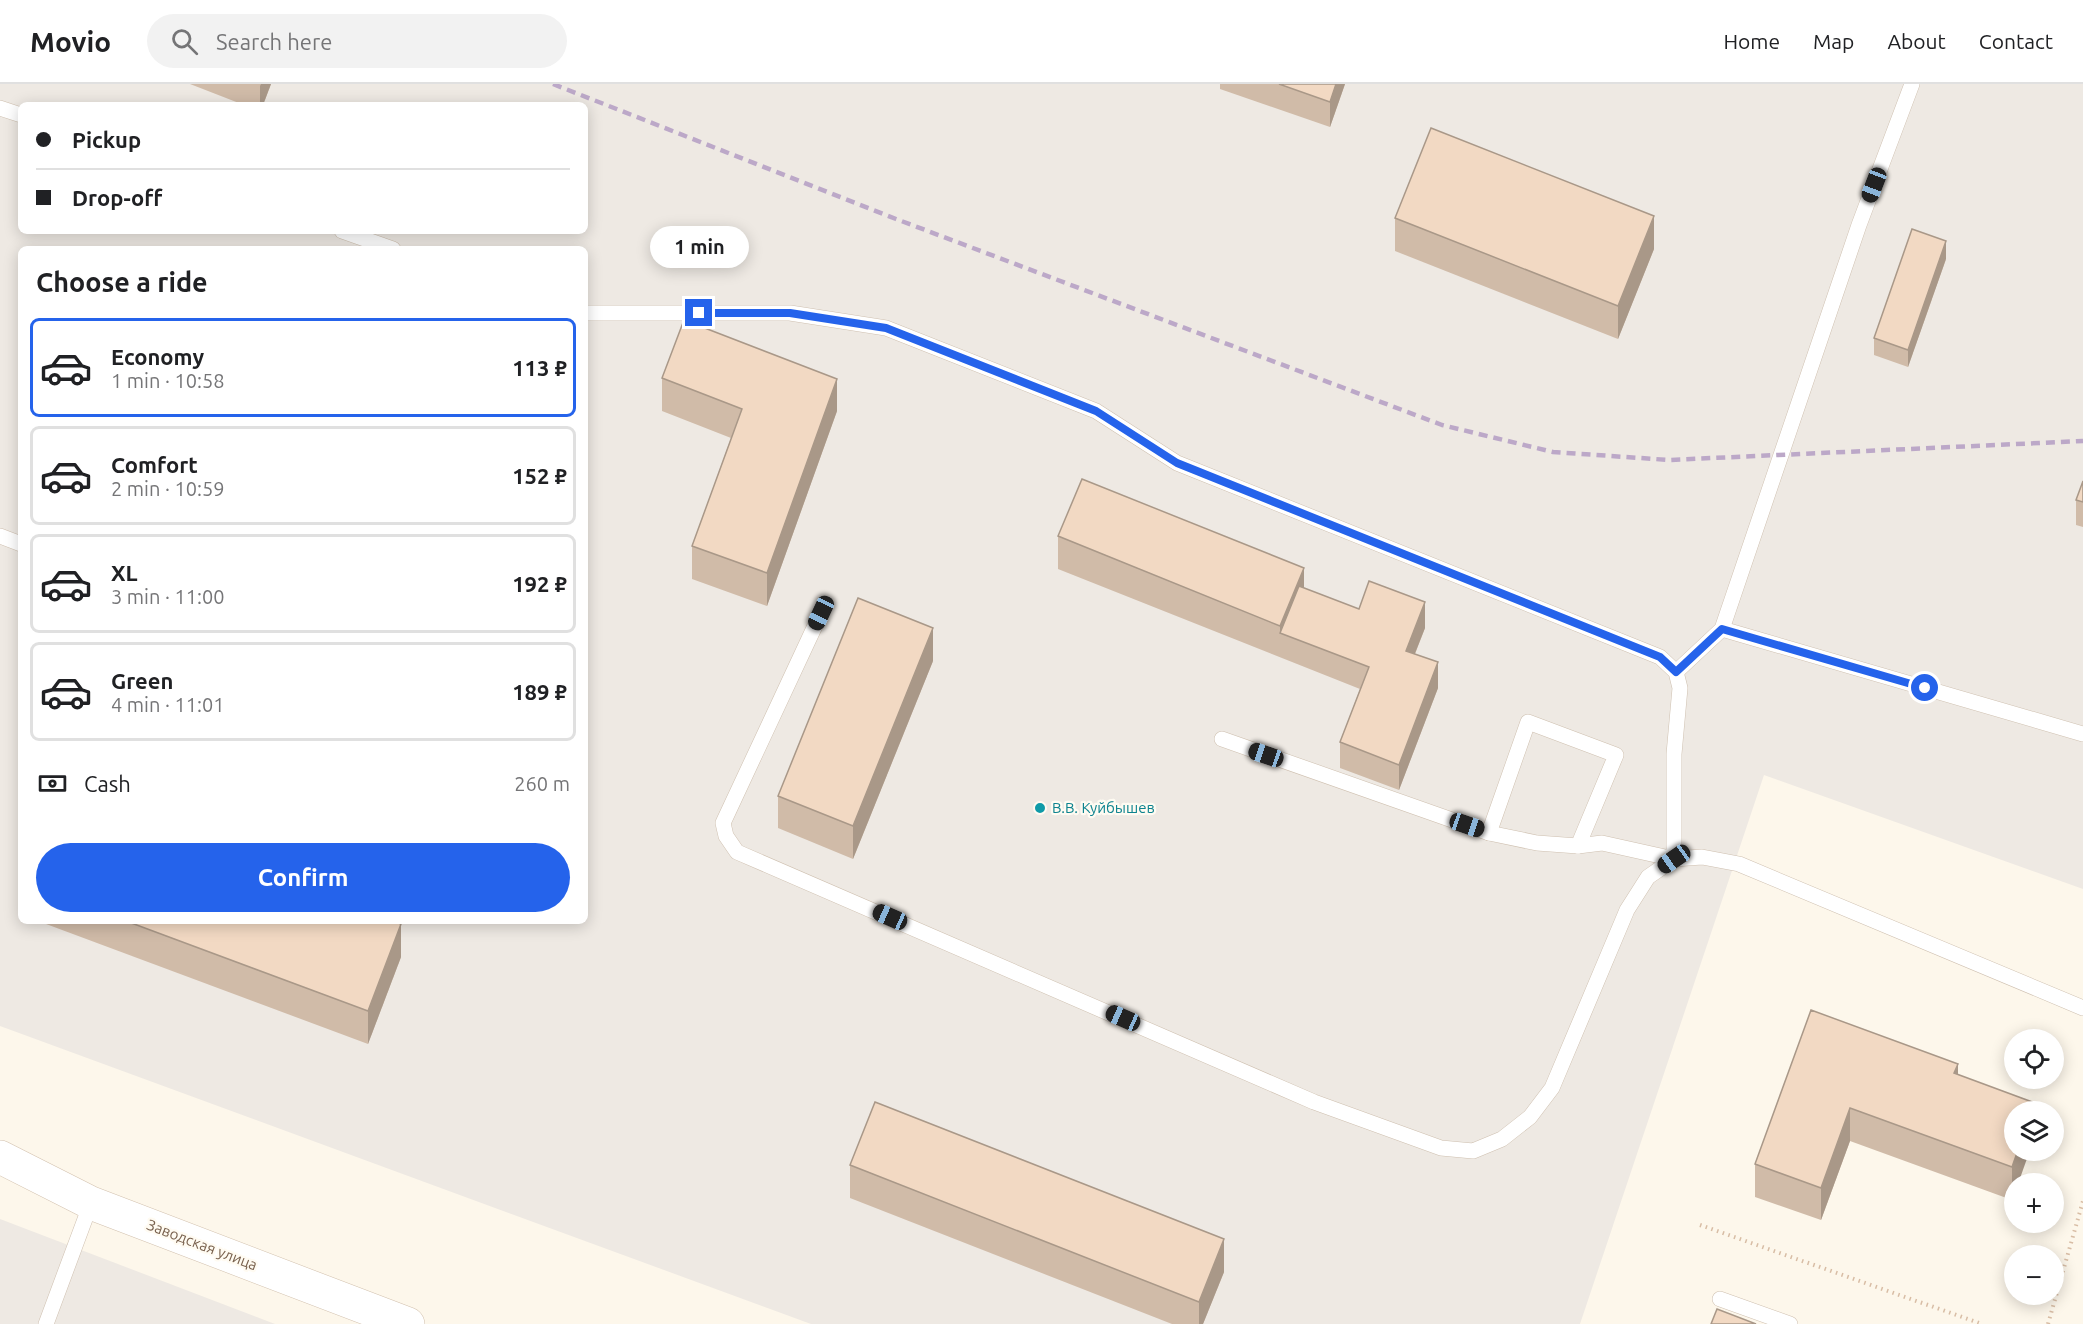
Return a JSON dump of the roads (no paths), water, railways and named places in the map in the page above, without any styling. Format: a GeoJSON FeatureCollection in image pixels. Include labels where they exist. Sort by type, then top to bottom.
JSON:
{"type":"FeatureCollection","features":[{"type":"Feature","properties":{"kind":"street","name":"Заводская улица"},"geometry":{"type":"LineString","coordinates":[[0,1156],[91,1203],[408,1324]]}},
{"type":"Feature","properties":{"kind":"lane"},"geometry":{"type":"LineString","coordinates":[[1676,672],[1722,629],[1859,225],[1912,84]]}},
{"type":"Feature","properties":{"kind":"lane"},"geometry":{"type":"LineString","coordinates":[[0,108],[18,115]]}},
{"type":"Feature","properties":{"kind":"lane"},"geometry":{"type":"LineString","coordinates":[[350,234],[384,246]]}},
{"type":"Feature","properties":{"kind":"lane"},"geometry":{"type":"LineString","coordinates":[[588,313],[790,313],[886,328],[1096,411],[1177,463],[1660,657],[1676,672],[1680,688],[1674,754],[1674,859]]}},
{"type":"Feature","properties":{"kind":"lane"},"geometry":{"type":"LineString","coordinates":[[0,536],[18,543]]}},
{"type":"Feature","properties":{"kind":"lane"},"geometry":{"type":"LineString","coordinates":[[821,613],[723,823],[726,837],[737,852],[1314,1102],[1441,1148],[1473,1151],[1502,1139],[1530,1117],[1552,1088],[1627,910],[1648,877],[1674,859]]}},
{"type":"Feature","properties":{"kind":"lane"},"geometry":{"type":"LineString","coordinates":[[1722,629],[2083,734]]}},
{"type":"Feature","properties":{"kind":"lane"},"geometry":{"type":"LineString","coordinates":[[1489,833],[1528,722],[1616,754],[1578,846]]}},
{"type":"Feature","properties":{"kind":"lane"},"geometry":{"type":"LineString","coordinates":[[1222,739],[1489,833],[1537,843],[1578,846],[1602,843],[1674,859],[1701,857],[1739,864],[2083,1008]]}},
{"type":"Feature","properties":{"kind":"lane"},"geometry":{"type":"LineString","coordinates":[[46,1324],[91,1203]]}},
{"type":"Feature","properties":{"kind":"lane"},"geometry":{"type":"LineString","coordinates":[[1720,1299],[1790,1324]]}},
{"type":"Feature","properties":{"kind":"railway"},"geometry":{"type":"LineString","coordinates":[[553,84],[896,219],[1442,425],[1553,452],[1669,460],[2083,441]]}},
{"type":"Feature","properties":{"kind":"place","name":"В.В. Куйбышев"},"geometry":{"type":"Point","coordinates":[1040,808]}}]}
